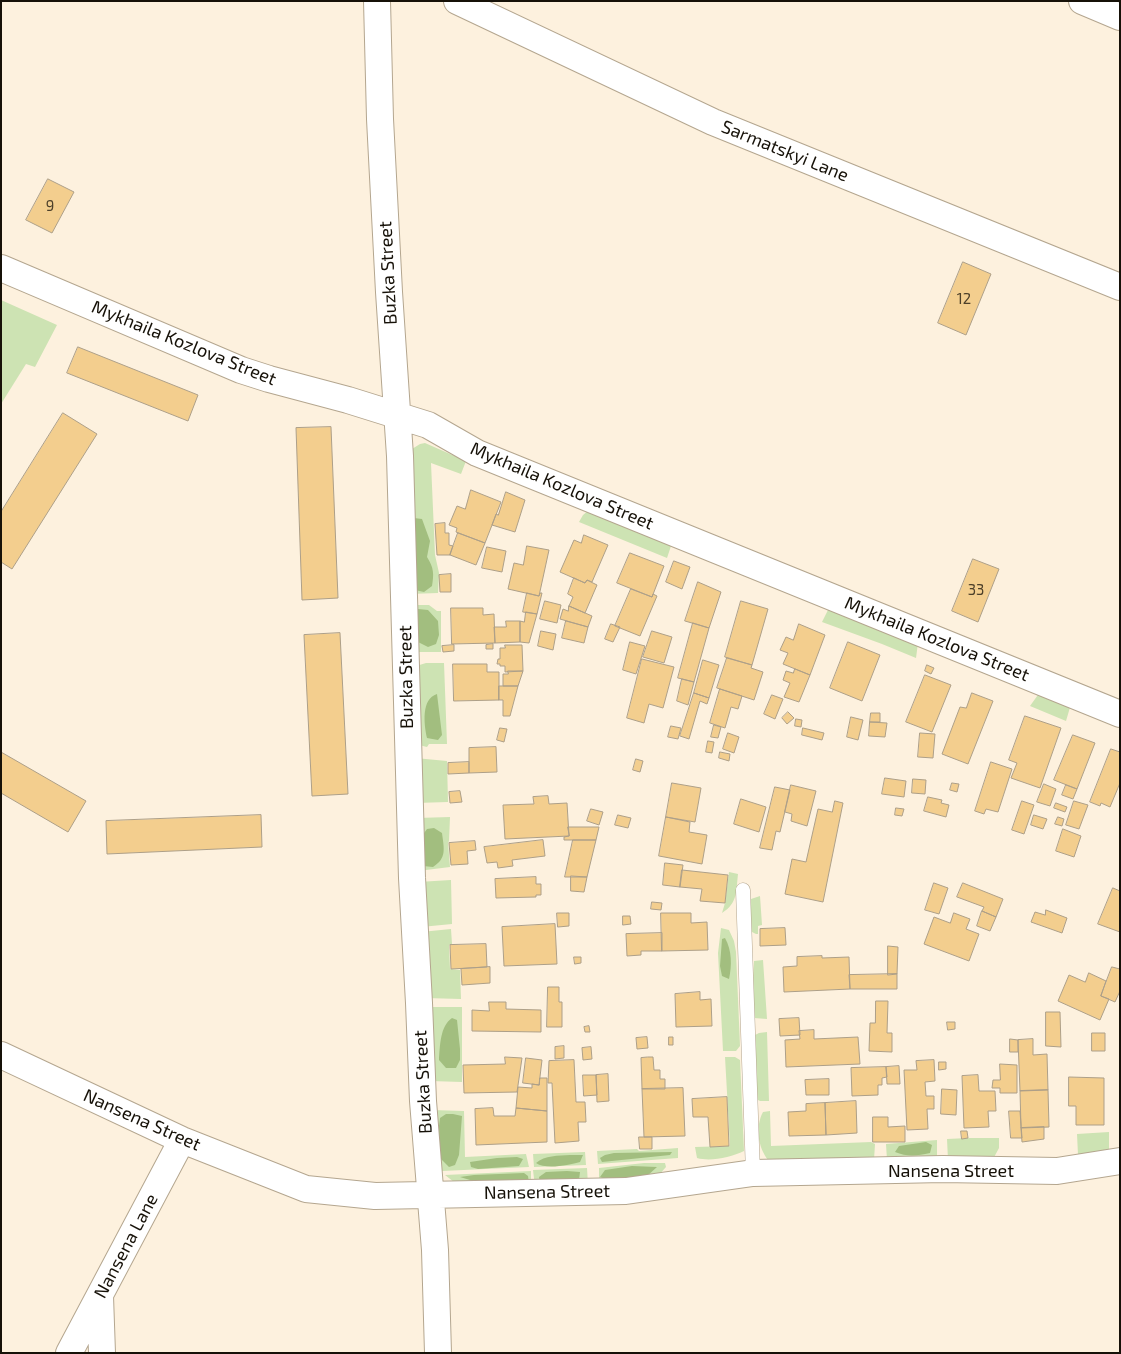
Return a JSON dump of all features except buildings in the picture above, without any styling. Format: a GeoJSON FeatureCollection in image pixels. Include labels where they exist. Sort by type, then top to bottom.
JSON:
{"type":"FeatureCollection","features":[{"type":"Feature","properties":{"kind":"street","name":"Buzka Street"},"geometry":{"type":"LineString","coordinates":[[377,1],[380,119],[400,456],[412,878],[420,1003],[423,1100],[431,1194],[438,1353]]}},
{"type":"Feature","properties":{"kind":"street","name":"Sarmatskyi Lane"},"geometry":{"type":"LineString","coordinates":[[457,1],[713,122],[1120,287]]}},
{"type":"Feature","properties":{"kind":"street"},"geometry":{"type":"LineString","coordinates":[[1082,1],[1120,17]]}},
{"type":"Feature","properties":{"kind":"street","name":"Mykhaila Kozlova Street"},"geometry":{"type":"LineString","coordinates":[[1,268],[241,370],[428,425],[477,454],[1120,714]]}},
{"type":"Feature","properties":{"kind":"street","name":"Nansena Street"},"geometry":{"type":"LineString","coordinates":[[1,1055],[182,1140],[306,1188],[376,1196],[626,1191],[753,1173],[943,1169],[1058,1171],[1120,1161]]}},
{"type":"Feature","properties":{"kind":"street","name":"Nansena Lane"},"geometry":{"type":"LineString","coordinates":[[69,1353],[182,1140]]}},
{"type":"Feature","properties":{"kind":"street"},"geometry":{"type":"LineString","coordinates":[[100,1295],[102,1353]]}},
{"type":"Feature","properties":{"kind":"lane"},"geometry":{"type":"LineString","coordinates":[[743,890],[753,1173]]}},
{"type":"Feature","properties":{"kind":"green space"},"geometry":{"type":"Polygon","coordinates":[[[1,300],[57,325],[35,367],[26,364],[1,404],[1,300]]]}},
{"type":"Feature","properties":{"kind":"green space"},"geometry":{"type":"Polygon","coordinates":[[[425,443],[466,461],[461,474],[431,463],[435,555],[439,573],[438,593],[409,594],[412,449],[425,443]]]}},
{"type":"Feature","properties":{"kind":"green space"},"geometry":{"type":"Polygon","coordinates":[[[589,510],[672,543],[667,558],[579,522],[589,510]]]}},
{"type":"Feature","properties":{"kind":"green space"},"geometry":{"type":"Polygon","coordinates":[[[414,518],[422,519],[430,541],[427,557],[432,568],[433,582],[432,586],[424,592],[415,590],[413,584],[416,569],[414,518]]]}},
{"type":"Feature","properties":{"kind":"green space"},"geometry":{"type":"Polygon","coordinates":[[[410,605],[429,605],[437,611],[441,611],[441,652],[412,652],[410,605]]]}},
{"type":"Feature","properties":{"kind":"green space"},"geometry":{"type":"Polygon","coordinates":[[[830,606],[918,643],[916,658],[822,622],[830,606]]]}},
{"type":"Feature","properties":{"kind":"green space"},"geometry":{"type":"Polygon","coordinates":[[[418,609],[428,610],[438,621],[439,635],[436,644],[428,647],[418,642],[416,611],[418,609]]]}},
{"type":"Feature","properties":{"kind":"green space"},"geometry":{"type":"Polygon","coordinates":[[[426,663],[444,663],[447,744],[429,744],[427,747],[415,744],[413,667],[426,663]]]}},
{"type":"Feature","properties":{"kind":"green space"},"geometry":{"type":"Polygon","coordinates":[[[1040,692],[1071,704],[1066,721],[1030,706],[1040,692]]]}},
{"type":"Feature","properties":{"kind":"green space"},"geometry":{"type":"Polygon","coordinates":[[[437,694],[442,735],[438,740],[427,738],[425,726],[426,706],[428,701],[437,694]]]}},
{"type":"Feature","properties":{"kind":"green space"},"geometry":{"type":"Polygon","coordinates":[[[415,758],[447,761],[448,802],[416,803],[415,758]]]}},
{"type":"Feature","properties":{"kind":"green space"},"geometry":{"type":"Polygon","coordinates":[[[450,817],[448,843],[450,867],[418,871],[417,818],[450,817]]]}},
{"type":"Feature","properties":{"kind":"green space"},"geometry":{"type":"Polygon","coordinates":[[[434,828],[442,833],[443,857],[433,867],[423,866],[422,836],[427,829],[434,828]]]}},
{"type":"Feature","properties":{"kind":"green space"},"geometry":{"type":"Polygon","coordinates":[[[729,872],[738,874],[736,891],[734,901],[722,913],[725,903],[729,872]]]}},
{"type":"Feature","properties":{"kind":"green space"},"geometry":{"type":"Polygon","coordinates":[[[451,880],[452,924],[421,927],[418,882],[451,880]]]}},
{"type":"Feature","properties":{"kind":"green space"},"geometry":{"type":"Polygon","coordinates":[[[760,896],[762,925],[758,926],[758,934],[756,934],[750,931],[751,899],[760,896]]]}},
{"type":"Feature","properties":{"kind":"green space"},"geometry":{"type":"Polygon","coordinates":[[[721,928],[729,930],[736,952],[740,1046],[736,1051],[723,1051],[718,953],[721,928]]]}},
{"type":"Feature","properties":{"kind":"green space"},"geometry":{"type":"Polygon","coordinates":[[[451,929],[452,944],[449,945],[450,969],[460,970],[461,999],[425,998],[421,932],[451,929]]]}},
{"type":"Feature","properties":{"kind":"green space"},"geometry":{"type":"Polygon","coordinates":[[[725,938],[731,958],[729,979],[722,976],[720,966],[722,939],[725,938]]]}},
{"type":"Feature","properties":{"kind":"green space"},"geometry":{"type":"Polygon","coordinates":[[[763,960],[767,1019],[754,1018],[752,1003],[754,961],[763,960]]]}},
{"type":"Feature","properties":{"kind":"green space"},"geometry":{"type":"Polygon","coordinates":[[[426,1007],[462,1007],[462,1082],[430,1081],[426,1007]]]}},
{"type":"Feature","properties":{"kind":"green space"},"geometry":{"type":"Polygon","coordinates":[[[452,1018],[457,1020],[460,1060],[456,1068],[446,1068],[439,1060],[440,1043],[445,1026],[452,1018]]]}},
{"type":"Feature","properties":{"kind":"green space"},"geometry":{"type":"Polygon","coordinates":[[[767,1032],[769,1101],[760,1101],[756,1099],[753,1036],[767,1032]]]}},
{"type":"Feature","properties":{"kind":"green space"},"geometry":{"type":"Polygon","coordinates":[[[725,1057],[735,1057],[740,1060],[744,1151],[721,1158],[697,1158],[695,1147],[730,1146],[725,1057]]]}},
{"type":"Feature","properties":{"kind":"green space"},"geometry":{"type":"Polygon","coordinates":[[[432,1110],[464,1111],[465,1157],[526,1154],[529,1167],[442,1171],[435,1154],[432,1110]]]}},
{"type":"Feature","properties":{"kind":"green space"},"geometry":{"type":"Polygon","coordinates":[[[770,1111],[771,1146],[871,1142],[875,1144],[874,1160],[768,1160],[760,1143],[758,1130],[763,1112],[770,1111]]]}},
{"type":"Feature","properties":{"kind":"green space"},"geometry":{"type":"Polygon","coordinates":[[[446,1114],[462,1116],[459,1155],[455,1165],[449,1167],[440,1158],[440,1118],[446,1114]]]}},
{"type":"Feature","properties":{"kind":"green space"},"geometry":{"type":"Polygon","coordinates":[[[1109,1132],[1109,1149],[1078,1155],[1077,1134],[1109,1132]]]}},
{"type":"Feature","properties":{"kind":"green space"},"geometry":{"type":"Polygon","coordinates":[[[999,1138],[999,1148],[992,1161],[948,1160],[947,1139],[999,1138]]]}},
{"type":"Feature","properties":{"kind":"green space"},"geometry":{"type":"Polygon","coordinates":[[[937,1140],[937,1160],[887,1160],[886,1144],[937,1140]]]}},
{"type":"Feature","properties":{"kind":"green space"},"geometry":{"type":"Polygon","coordinates":[[[926,1142],[932,1145],[930,1153],[912,1156],[895,1152],[899,1146],[926,1142]]]}},
{"type":"Feature","properties":{"kind":"green space"},"geometry":{"type":"Polygon","coordinates":[[[678,1148],[678,1158],[598,1164],[597,1151],[637,1149],[639,1151],[678,1148]]]}},
{"type":"Feature","properties":{"kind":"green space"},"geometry":{"type":"Polygon","coordinates":[[[585,1152],[586,1165],[534,1167],[533,1154],[585,1152]]]}},
{"type":"Feature","properties":{"kind":"green space"},"geometry":{"type":"Polygon","coordinates":[[[672,1152],[670,1155],[602,1162],[600,1158],[614,1153],[672,1152]]]}},
{"type":"Feature","properties":{"kind":"green space"},"geometry":{"type":"Polygon","coordinates":[[[583,1155],[580,1162],[564,1165],[551,1167],[536,1163],[548,1157],[583,1155]]]}},
{"type":"Feature","properties":{"kind":"green space"},"geometry":{"type":"Polygon","coordinates":[[[517,1157],[523,1159],[519,1166],[478,1169],[471,1167],[470,1162],[497,1158],[517,1157]]]}},
{"type":"Feature","properties":{"kind":"green space"},"geometry":{"type":"Polygon","coordinates":[[[644,1163],[665,1163],[666,1167],[658,1176],[599,1184],[599,1168],[644,1163]]]}},
{"type":"Feature","properties":{"kind":"green space"},"geometry":{"type":"Polygon","coordinates":[[[632,1166],[657,1167],[647,1176],[608,1180],[600,1177],[605,1170],[632,1166]]]}},
{"type":"Feature","properties":{"kind":"green space"},"geometry":{"type":"Polygon","coordinates":[[[587,1168],[588,1185],[535,1187],[533,1170],[587,1168]]]}},
{"type":"Feature","properties":{"kind":"green space"},"geometry":{"type":"Polygon","coordinates":[[[531,1171],[531,1187],[454,1182],[445,1175],[531,1171]]]}},
{"type":"Feature","properties":{"kind":"green space"},"geometry":{"type":"Polygon","coordinates":[[[546,1172],[580,1172],[579,1180],[540,1184],[539,1177],[546,1172]]]}},
{"type":"Feature","properties":{"kind":"green space"},"geometry":{"type":"Polygon","coordinates":[[[524,1173],[528,1176],[529,1183],[480,1183],[460,1177],[474,1175],[524,1173]]]}}]}
